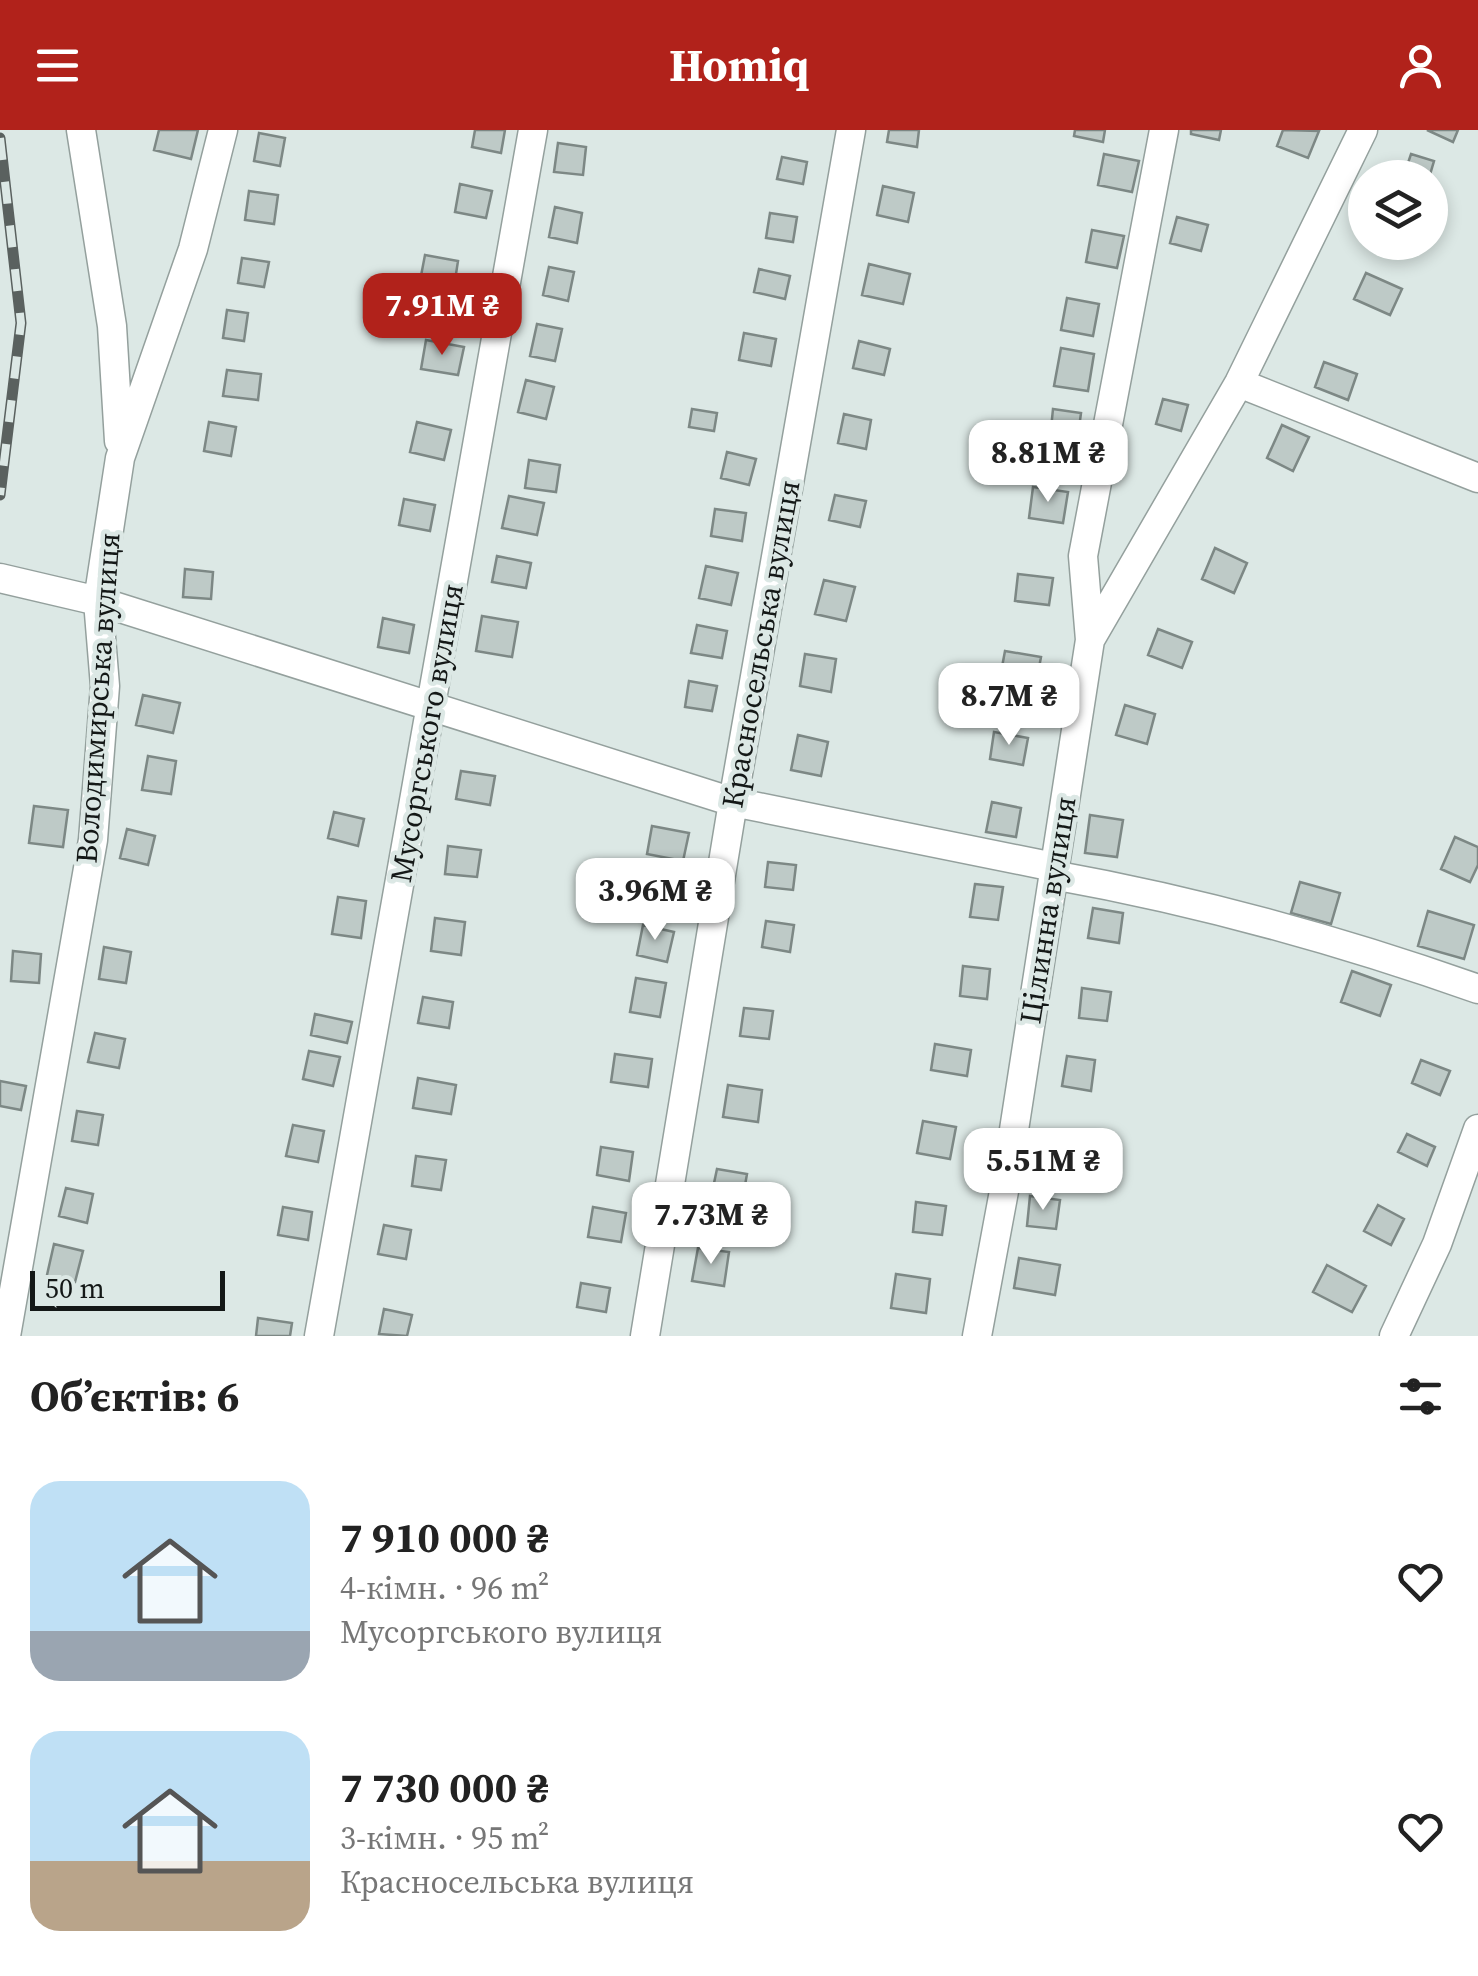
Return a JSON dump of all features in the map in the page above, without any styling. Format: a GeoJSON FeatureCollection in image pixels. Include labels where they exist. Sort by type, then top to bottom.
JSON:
{"type":"FeatureCollection","features":[{"type":"Feature","properties":{"kind":"street"},"geometry":{"type":"LineString","coordinates":[[81,130],[112,326],[120,458]]}},
{"type":"Feature","properties":{"kind":"street","name":"Володимирська вулиця"},"geometry":{"type":"LineString","coordinates":[[6,1336],[92,840],[105,686],[98,601],[120,458],[193,249],[223,130]]}},
{"type":"Feature","properties":{"kind":"street","name":"Мусоргського вулиця"},"geometry":{"type":"LineString","coordinates":[[319,1336],[534,130]]}},
{"type":"Feature","properties":{"kind":"street","name":"Красносельська вулиця"},"geometry":{"type":"LineString","coordinates":[[645,1336],[733,802],[851,130]]}},
{"type":"Feature","properties":{"kind":"street","name":"Цілинна вулиця"},"geometry":{"type":"LineString","coordinates":[[976,1336],[1090,640],[1082,556],[1164,130]]}},
{"type":"Feature","properties":{"kind":"street"},"geometry":{"type":"LineString","coordinates":[[1090,640],[1240,383],[1364,130]]}},
{"type":"Feature","properties":{"kind":"street"},"geometry":{"type":"LineString","coordinates":[[1240,383],[1478,478]]}},
{"type":"Feature","properties":{"kind":"street"},"geometry":{"type":"LineString","coordinates":[[0,578],[98,601],[431,710],[733,802],[1174,897],[1392,958],[1478,989]]}},
{"type":"Feature","properties":{"kind":"street"},"geometry":{"type":"LineString","coordinates":[[1394,1336],[1437,1244],[1478,1129]]}},
{"type":"Feature","properties":{"kind":"building"},"geometry":{"type":"Polygon","coordinates":[[[159,130],[198,130],[191,159],[154,150],[159,130]]]}},
{"type":"Feature","properties":{"kind":"building"},"geometry":{"type":"Polygon","coordinates":[[[475,130],[505,130],[501,153],[472,147],[475,130]]]}},
{"type":"Feature","properties":{"kind":"building"},"geometry":{"type":"Polygon","coordinates":[[[889,130],[919,130],[917,147],[887,142],[889,130]]]}},
{"type":"Feature","properties":{"kind":"building"},"geometry":{"type":"Polygon","coordinates":[[[1075,130],[1105,130],[1103,142],[1074,136],[1075,130]]]}},
{"type":"Feature","properties":{"kind":"building"},"geometry":{"type":"Polygon","coordinates":[[[1191,130],[1221,130],[1219,140],[1191,134],[1191,130]]]}},
{"type":"Feature","properties":{"kind":"building"},"geometry":{"type":"Polygon","coordinates":[[[1283,130],[1319,131],[1308,158],[1277,146],[1283,130]]]}},
{"type":"Feature","properties":{"kind":"building"},"geometry":{"type":"Polygon","coordinates":[[[1427,130],[1458,130],[1453,142],[1427,130]]]}},
{"type":"Feature","properties":{"kind":"building"},"geometry":{"type":"Polygon","coordinates":[[[259,133],[285,138],[280,166],[254,161],[259,133]]]}},
{"type":"Feature","properties":{"kind":"building"},"geometry":{"type":"Polygon","coordinates":[[[558,143],[586,147],[583,175],[554,172],[558,143]]]}},
{"type":"Feature","properties":{"kind":"building"},"geometry":{"type":"Polygon","coordinates":[[[1104,154],[1139,161],[1132,192],[1098,185],[1104,154]]]}},
{"type":"Feature","properties":{"kind":"building"},"geometry":{"type":"Polygon","coordinates":[[[1411,154],[1431,160],[1409,160],[1411,154]]]}},
{"type":"Feature","properties":{"kind":"building"},"geometry":{"type":"Polygon","coordinates":[[[782,157],[807,162],[803,184],[777,179],[782,157]]]}},
{"type":"Feature","properties":{"kind":"building"},"geometry":{"type":"Polygon","coordinates":[[[460,184],[492,191],[486,218],[455,212],[460,184]]]}},
{"type":"Feature","properties":{"kind":"building"},"geometry":{"type":"Polygon","coordinates":[[[883,186],[914,193],[908,222],[877,215],[883,186]]]}},
{"type":"Feature","properties":{"kind":"building"},"geometry":{"type":"Polygon","coordinates":[[[249,191],[278,195],[274,224],[245,220],[249,191]]]}},
{"type":"Feature","properties":{"kind":"building"},"geometry":{"type":"Polygon","coordinates":[[[555,207],[582,213],[577,243],[549,237],[555,207]]]}},
{"type":"Feature","properties":{"kind":"building"},"geometry":{"type":"Polygon","coordinates":[[[770,213],[797,217],[793,242],[766,238],[770,213]]]}},
{"type":"Feature","properties":{"kind":"building"},"geometry":{"type":"Polygon","coordinates":[[[1177,217],[1208,225],[1201,251],[1170,243],[1177,217]]]}},
{"type":"Feature","properties":{"kind":"building"},"geometry":{"type":"Polygon","coordinates":[[[1092,230],[1124,236],[1117,268],[1086,262],[1092,230]]]}},
{"type":"Feature","properties":{"kind":"building"},"geometry":{"type":"Polygon","coordinates":[[[425,255],[458,261],[454,287],[420,281],[425,255]]]}},
{"type":"Feature","properties":{"kind":"building"},"geometry":{"type":"Polygon","coordinates":[[[242,258],[269,262],[264,287],[238,283],[242,258]]]}},
{"type":"Feature","properties":{"kind":"building"},"geometry":{"type":"Polygon","coordinates":[[[869,264],[910,274],[903,304],[862,295],[869,264]]]}},
{"type":"Feature","properties":{"kind":"building"},"geometry":{"type":"Polygon","coordinates":[[[549,267],[574,272],[568,301],[543,295],[549,267]]]}},
{"type":"Feature","properties":{"kind":"building"},"geometry":{"type":"Polygon","coordinates":[[[759,269],[790,276],[785,299],[754,292],[759,269]]]}},
{"type":"Feature","properties":{"kind":"building"},"geometry":{"type":"Polygon","coordinates":[[[1366,273],[1402,289],[1390,315],[1354,299],[1366,273]]]}},
{"type":"Feature","properties":{"kind":"building"},"geometry":{"type":"Polygon","coordinates":[[[1067,298],[1099,304],[1093,336],[1061,330],[1067,298]]]}},
{"type":"Feature","properties":{"kind":"building"},"geometry":{"type":"Polygon","coordinates":[[[227,310],[248,313],[244,341],[223,338],[227,310]]]}},
{"type":"Feature","properties":{"kind":"building"},"geometry":{"type":"Polygon","coordinates":[[[537,324],[562,329],[555,361],[530,356],[537,324]]]}},
{"type":"Feature","properties":{"kind":"building"},"geometry":{"type":"Polygon","coordinates":[[[744,333],[776,339],[771,366],[739,360],[744,333]]]}},
{"type":"Feature","properties":{"kind":"building"},"geometry":{"type":"Polygon","coordinates":[[[426,340],[464,347],[458,375],[421,369],[426,340]]]}},
{"type":"Feature","properties":{"kind":"building"},"geometry":{"type":"Polygon","coordinates":[[[859,341],[890,349],[884,375],[853,368],[859,341]]]}},
{"type":"Feature","properties":{"kind":"building"},"geometry":{"type":"Polygon","coordinates":[[[1061,348],[1094,354],[1088,391],[1054,386],[1061,348]]]}},
{"type":"Feature","properties":{"kind":"building"},"geometry":{"type":"Polygon","coordinates":[[[1324,362],[1357,374],[1348,400],[1315,387],[1324,362]]]}},
{"type":"Feature","properties":{"kind":"building"},"geometry":{"type":"Polygon","coordinates":[[[227,370],[261,374],[258,400],[223,396],[227,370]]]}},
{"type":"Feature","properties":{"kind":"building"},"geometry":{"type":"Polygon","coordinates":[[[526,380],[554,387],[546,419],[518,412],[526,380]]]}},
{"type":"Feature","properties":{"kind":"building"},"geometry":{"type":"Polygon","coordinates":[[[1163,399],[1188,405],[1181,431],[1156,424],[1163,399]]]}},
{"type":"Feature","properties":{"kind":"building"},"geometry":{"type":"Polygon","coordinates":[[[692,409],[717,413],[714,431],[689,427],[692,409]]]}},
{"type":"Feature","properties":{"kind":"building"},"geometry":{"type":"Polygon","coordinates":[[[1053,409],[1081,413],[1077,443],[1050,439],[1053,409]]]}},
{"type":"Feature","properties":{"kind":"building"},"geometry":{"type":"Polygon","coordinates":[[[844,414],[871,420],[866,449],[838,443],[844,414]]]}},
{"type":"Feature","properties":{"kind":"building"},"geometry":{"type":"Polygon","coordinates":[[[209,422],[236,427],[231,456],[204,451],[209,422]]]}},
{"type":"Feature","properties":{"kind":"building"},"geometry":{"type":"Polygon","coordinates":[[[417,422],[451,430],[444,460],[410,452],[417,422]]]}},
{"type":"Feature","properties":{"kind":"building"},"geometry":{"type":"Polygon","coordinates":[[[1282,425],[1309,437],[1293,471],[1267,458],[1282,425]]]}},
{"type":"Feature","properties":{"kind":"building"},"geometry":{"type":"Polygon","coordinates":[[[727,452],[756,459],[749,485],[721,478],[727,452]]]}},
{"type":"Feature","properties":{"kind":"building"},"geometry":{"type":"Polygon","coordinates":[[[529,460],[560,465],[556,492],[525,488],[529,460]]]}},
{"type":"Feature","properties":{"kind":"building"},"geometry":{"type":"Polygon","coordinates":[[[1033,487],[1068,492],[1063,523],[1029,518],[1033,487]]]}},
{"type":"Feature","properties":{"kind":"building"},"geometry":{"type":"Polygon","coordinates":[[[835,495],[866,501],[860,527],[829,520],[835,495]]]}},
{"type":"Feature","properties":{"kind":"building"},"geometry":{"type":"Polygon","coordinates":[[[509,496],[544,503],[537,535],[502,528],[509,496]]]}},
{"type":"Feature","properties":{"kind":"building"},"geometry":{"type":"Polygon","coordinates":[[[404,499],[435,505],[430,531],[399,525],[404,499]]]}},
{"type":"Feature","properties":{"kind":"building"},"geometry":{"type":"Polygon","coordinates":[[[715,509],[746,513],[742,541],[711,536],[715,509]]]}},
{"type":"Feature","properties":{"kind":"building"},"geometry":{"type":"Polygon","coordinates":[[[1215,548],[1247,563],[1234,593],[1202,579],[1215,548]]]}},
{"type":"Feature","properties":{"kind":"building"},"geometry":{"type":"Polygon","coordinates":[[[497,556],[531,563],[526,588],[492,582],[497,556]]]}},
{"type":"Feature","properties":{"kind":"building"},"geometry":{"type":"Polygon","coordinates":[[[706,566],[738,573],[731,605],[699,598],[706,566]]]}},
{"type":"Feature","properties":{"kind":"building"},"geometry":{"type":"Polygon","coordinates":[[[185,569],[213,572],[211,599],[183,597],[185,569]]]}},
{"type":"Feature","properties":{"kind":"building"},"geometry":{"type":"Polygon","coordinates":[[[1018,574],[1053,578],[1049,605],[1015,601],[1018,574]]]}},
{"type":"Feature","properties":{"kind":"building"},"geometry":{"type":"Polygon","coordinates":[[[824,580],[855,587],[846,621],[815,614],[824,580]]]}},
{"type":"Feature","properties":{"kind":"building"},"geometry":{"type":"Polygon","coordinates":[[[482,616],[518,622],[512,657],[476,651],[482,616]]]}},
{"type":"Feature","properties":{"kind":"building"},"geometry":{"type":"Polygon","coordinates":[[[383,618],[414,625],[409,653],[378,647],[383,618]]]}},
{"type":"Feature","properties":{"kind":"building"},"geometry":{"type":"Polygon","coordinates":[[[697,625],[727,631],[722,658],[691,653],[697,625]]]}},
{"type":"Feature","properties":{"kind":"building"},"geometry":{"type":"Polygon","coordinates":[[[1158,629],[1192,642],[1182,668],[1148,655],[1158,629]]]}},
{"type":"Feature","properties":{"kind":"building"},"geometry":{"type":"Polygon","coordinates":[[[1005,651],[1041,657],[1035,689],[999,683],[1005,651]]]}},
{"type":"Feature","properties":{"kind":"building"},"geometry":{"type":"Polygon","coordinates":[[[805,654],[836,659],[831,692],[800,686],[805,654]]]}},
{"type":"Feature","properties":{"kind":"building"},"geometry":{"type":"Polygon","coordinates":[[[689,681],[717,686],[712,711],[685,707],[689,681]]]}},
{"type":"Feature","properties":{"kind":"building"},"geometry":{"type":"Polygon","coordinates":[[[143,695],[180,703],[173,733],[136,725],[143,695]]]}},
{"type":"Feature","properties":{"kind":"building"},"geometry":{"type":"Polygon","coordinates":[[[1125,705],[1155,714],[1147,744],[1116,735],[1125,705]]]}},
{"type":"Feature","properties":{"kind":"building"},"geometry":{"type":"Polygon","coordinates":[[[994,732],[1028,738],[1023,765],[990,759],[994,732]]]}},
{"type":"Feature","properties":{"kind":"building"},"geometry":{"type":"Polygon","coordinates":[[[798,735],[828,742],[821,776],[791,770],[798,735]]]}},
{"type":"Feature","properties":{"kind":"building"},"geometry":{"type":"Polygon","coordinates":[[[148,756],[176,761],[171,794],[142,790],[148,756]]]}},
{"type":"Feature","properties":{"kind":"building"},"geometry":{"type":"Polygon","coordinates":[[[461,771],[495,776],[490,805],[456,799],[461,771]]]}},
{"type":"Feature","properties":{"kind":"building"},"geometry":{"type":"Polygon","coordinates":[[[992,802],[1021,808],[1016,837],[986,832],[992,802]]]}},
{"type":"Feature","properties":{"kind":"building"},"geometry":{"type":"Polygon","coordinates":[[[34,806],[68,810],[63,847],[29,843],[34,806]]]}},
{"type":"Feature","properties":{"kind":"building"},"geometry":{"type":"Polygon","coordinates":[[[334,812],[364,819],[358,846],[328,838],[334,812]]]}},
{"type":"Feature","properties":{"kind":"building"},"geometry":{"type":"Polygon","coordinates":[[[1090,815],[1123,820],[1117,857],[1085,853],[1090,815]]]}},
{"type":"Feature","properties":{"kind":"building"},"geometry":{"type":"Polygon","coordinates":[[[652,826],[689,833],[683,861],[647,854],[652,826]]]}},
{"type":"Feature","properties":{"kind":"building"},"geometry":{"type":"Polygon","coordinates":[[[127,829],[155,836],[148,865],[120,858],[127,829]]]}},
{"type":"Feature","properties":{"kind":"building"},"geometry":{"type":"Polygon","coordinates":[[[1455,837],[1478,847],[1478,865],[1470,882],[1441,869],[1455,837]]]}},
{"type":"Feature","properties":{"kind":"building"},"geometry":{"type":"Polygon","coordinates":[[[448,846],[481,850],[477,877],[445,874],[448,846]]]}},
{"type":"Feature","properties":{"kind":"building"},"geometry":{"type":"Polygon","coordinates":[[[768,862],[796,865],[793,890],[765,887],[768,862]]]}},
{"type":"Feature","properties":{"kind":"building"},"geometry":{"type":"Polygon","coordinates":[[[1300,882],[1340,893],[1331,924],[1291,913],[1300,882]]]}},
{"type":"Feature","properties":{"kind":"building"},"geometry":{"type":"Polygon","coordinates":[[[975,884],[1003,887],[998,920],[970,917],[975,884]]]}},
{"type":"Feature","properties":{"kind":"building"},"geometry":{"type":"Polygon","coordinates":[[[338,897],[366,901],[361,938],[332,934],[338,897]]]}},
{"type":"Feature","properties":{"kind":"building"},"geometry":{"type":"Polygon","coordinates":[[[1093,908],[1123,913],[1119,943],[1088,938],[1093,908]]]}},
{"type":"Feature","properties":{"kind":"building"},"geometry":{"type":"Polygon","coordinates":[[[1428,911],[1474,925],[1464,959],[1418,946],[1428,911]]]}},
{"type":"Feature","properties":{"kind":"building"},"geometry":{"type":"Polygon","coordinates":[[[435,918],[465,922],[461,955],[431,951],[435,918]]]}},
{"type":"Feature","properties":{"kind":"building"},"geometry":{"type":"Polygon","coordinates":[[[766,921],[794,925],[790,952],[762,947],[766,921]]]}},
{"type":"Feature","properties":{"kind":"building"},"geometry":{"type":"Polygon","coordinates":[[[643,925],[674,932],[667,962],[637,955],[643,925]]]}},
{"type":"Feature","properties":{"kind":"building"},"geometry":{"type":"Polygon","coordinates":[[[104,947],[131,952],[126,983],[99,979],[104,947]]]}},
{"type":"Feature","properties":{"kind":"building"},"geometry":{"type":"Polygon","coordinates":[[[13,951],[41,954],[39,983],[11,981],[13,951]]]}},
{"type":"Feature","properties":{"kind":"building"},"geometry":{"type":"Polygon","coordinates":[[[963,966],[990,969],[987,999],[960,996],[963,966]]]}},
{"type":"Feature","properties":{"kind":"building"},"geometry":{"type":"Polygon","coordinates":[[[1352,971],[1391,985],[1380,1016],[1341,1002],[1352,971]]]}},
{"type":"Feature","properties":{"kind":"building"},"geometry":{"type":"Polygon","coordinates":[[[636,978],[666,983],[660,1017],[630,1012],[636,978]]]}},
{"type":"Feature","properties":{"kind":"building"},"geometry":{"type":"Polygon","coordinates":[[[1082,988],[1111,992],[1107,1021],[1079,1018],[1082,988]]]}},
{"type":"Feature","properties":{"kind":"building"},"geometry":{"type":"Polygon","coordinates":[[[423,997],[453,1002],[449,1028],[418,1023],[423,997]]]}},
{"type":"Feature","properties":{"kind":"building"},"geometry":{"type":"Polygon","coordinates":[[[744,1008],[773,1011],[769,1039],[740,1036],[744,1008]]]}},
{"type":"Feature","properties":{"kind":"building"},"geometry":{"type":"Polygon","coordinates":[[[315,1014],[352,1022],[347,1043],[311,1035],[315,1014]]]}},
{"type":"Feature","properties":{"kind":"building"},"geometry":{"type":"Polygon","coordinates":[[[95,1033],[125,1039],[119,1068],[88,1062],[95,1033]]]}},
{"type":"Feature","properties":{"kind":"building"},"geometry":{"type":"Polygon","coordinates":[[[935,1044],[971,1050],[967,1076],[931,1070],[935,1044]]]}},
{"type":"Feature","properties":{"kind":"building"},"geometry":{"type":"Polygon","coordinates":[[[309,1051],[340,1057],[333,1086],[303,1079],[309,1051]]]}},
{"type":"Feature","properties":{"kind":"building"},"geometry":{"type":"Polygon","coordinates":[[[615,1054],[652,1059],[648,1087],[611,1082],[615,1054]]]}},
{"type":"Feature","properties":{"kind":"building"},"geometry":{"type":"Polygon","coordinates":[[[1067,1056],[1095,1060],[1091,1091],[1062,1086],[1067,1056]]]}},
{"type":"Feature","properties":{"kind":"building"},"geometry":{"type":"Polygon","coordinates":[[[1421,1060],[1450,1071],[1440,1095],[1412,1083],[1421,1060]]]}},
{"type":"Feature","properties":{"kind":"building"},"geometry":{"type":"Polygon","coordinates":[[[418,1078],[456,1085],[451,1114],[413,1108],[418,1078]]]}},
{"type":"Feature","properties":{"kind":"building"},"geometry":{"type":"Polygon","coordinates":[[[0,1081],[26,1086],[21,1110],[0,1106],[0,1081]]]}},
{"type":"Feature","properties":{"kind":"building"},"geometry":{"type":"Polygon","coordinates":[[[728,1085],[762,1090],[758,1122],[723,1117],[728,1085]]]}},
{"type":"Feature","properties":{"kind":"building"},"geometry":{"type":"Polygon","coordinates":[[[77,1111],[103,1115],[98,1145],[72,1141],[77,1111]]]}},
{"type":"Feature","properties":{"kind":"building"},"geometry":{"type":"Polygon","coordinates":[[[923,1121],[956,1127],[950,1159],[917,1153],[923,1121]]]}},
{"type":"Feature","properties":{"kind":"building"},"geometry":{"type":"Polygon","coordinates":[[[293,1125],[324,1131],[318,1162],[286,1156],[293,1125]]]}},
{"type":"Feature","properties":{"kind":"building"},"geometry":{"type":"Polygon","coordinates":[[[1049,1132],[1077,1136],[1072,1170],[1044,1166],[1049,1132]]]}},
{"type":"Feature","properties":{"kind":"building"},"geometry":{"type":"Polygon","coordinates":[[[1407,1134],[1435,1147],[1427,1166],[1398,1152],[1407,1134]]]}},
{"type":"Feature","properties":{"kind":"building"},"geometry":{"type":"Polygon","coordinates":[[[601,1147],[633,1152],[629,1181],[597,1175],[601,1147]]]}},
{"type":"Feature","properties":{"kind":"building"},"geometry":{"type":"Polygon","coordinates":[[[416,1156],[446,1160],[441,1190],[412,1186],[416,1156]]]}},
{"type":"Feature","properties":{"kind":"building"},"geometry":{"type":"Polygon","coordinates":[[[717,1169],[747,1174],[741,1208],[710,1202],[717,1169]]]}},
{"type":"Feature","properties":{"kind":"building"},"geometry":{"type":"Polygon","coordinates":[[[66,1188],[93,1194],[87,1223],[59,1216],[66,1188]]]}},
{"type":"Feature","properties":{"kind":"building"},"geometry":{"type":"Polygon","coordinates":[[[1030,1196],[1060,1200],[1056,1229],[1027,1226],[1030,1196]]]}},
{"type":"Feature","properties":{"kind":"building"},"geometry":{"type":"Polygon","coordinates":[[[916,1202],[946,1206],[942,1235],[913,1232],[916,1202]]]}},
{"type":"Feature","properties":{"kind":"building"},"geometry":{"type":"Polygon","coordinates":[[[1378,1205],[1404,1219],[1391,1245],[1364,1231],[1378,1205]]]}},
{"type":"Feature","properties":{"kind":"building"},"geometry":{"type":"Polygon","coordinates":[[[283,1207],[312,1212],[308,1240],[278,1235],[283,1207]]]}},
{"type":"Feature","properties":{"kind":"building"},"geometry":{"type":"Polygon","coordinates":[[[593,1207],[626,1213],[621,1242],[588,1237],[593,1207]]]}},
{"type":"Feature","properties":{"kind":"building"},"geometry":{"type":"Polygon","coordinates":[[[384,1225],[411,1230],[406,1259],[378,1254],[384,1225]]]}},
{"type":"Feature","properties":{"kind":"building"},"geometry":{"type":"Polygon","coordinates":[[[54,1244],[83,1251],[75,1282],[47,1275],[54,1244]]]}},
{"type":"Feature","properties":{"kind":"building"},"geometry":{"type":"Polygon","coordinates":[[[698,1248],[729,1252],[724,1286],[692,1281],[698,1248]]]}},
{"type":"Feature","properties":{"kind":"building"},"geometry":{"type":"Polygon","coordinates":[[[1019,1258],[1060,1265],[1055,1295],[1014,1288],[1019,1258]]]}},
{"type":"Feature","properties":{"kind":"building"},"geometry":{"type":"Polygon","coordinates":[[[1327,1265],[1366,1286],[1352,1312],[1313,1292],[1327,1265]]]}},
{"type":"Feature","properties":{"kind":"building"},"geometry":{"type":"Polygon","coordinates":[[[896,1274],[930,1279],[926,1313],[891,1308],[896,1274]]]}},
{"type":"Feature","properties":{"kind":"building"},"geometry":{"type":"Polygon","coordinates":[[[581,1283],[610,1288],[606,1312],[577,1307],[581,1283]]]}},
{"type":"Feature","properties":{"kind":"building"},"geometry":{"type":"Polygon","coordinates":[[[384,1309],[412,1315],[407,1336],[379,1334],[384,1309]]]}},
{"type":"Feature","properties":{"kind":"building"},"geometry":{"type":"Polygon","coordinates":[[[258,1318],[292,1323],[290,1336],[256,1336],[258,1318]]]}},
{"type":"Feature","properties":{"kind":"railway"},"geometry":{"type":"LineString","coordinates":[[0,138],[21,323],[0,495]]}}]}
